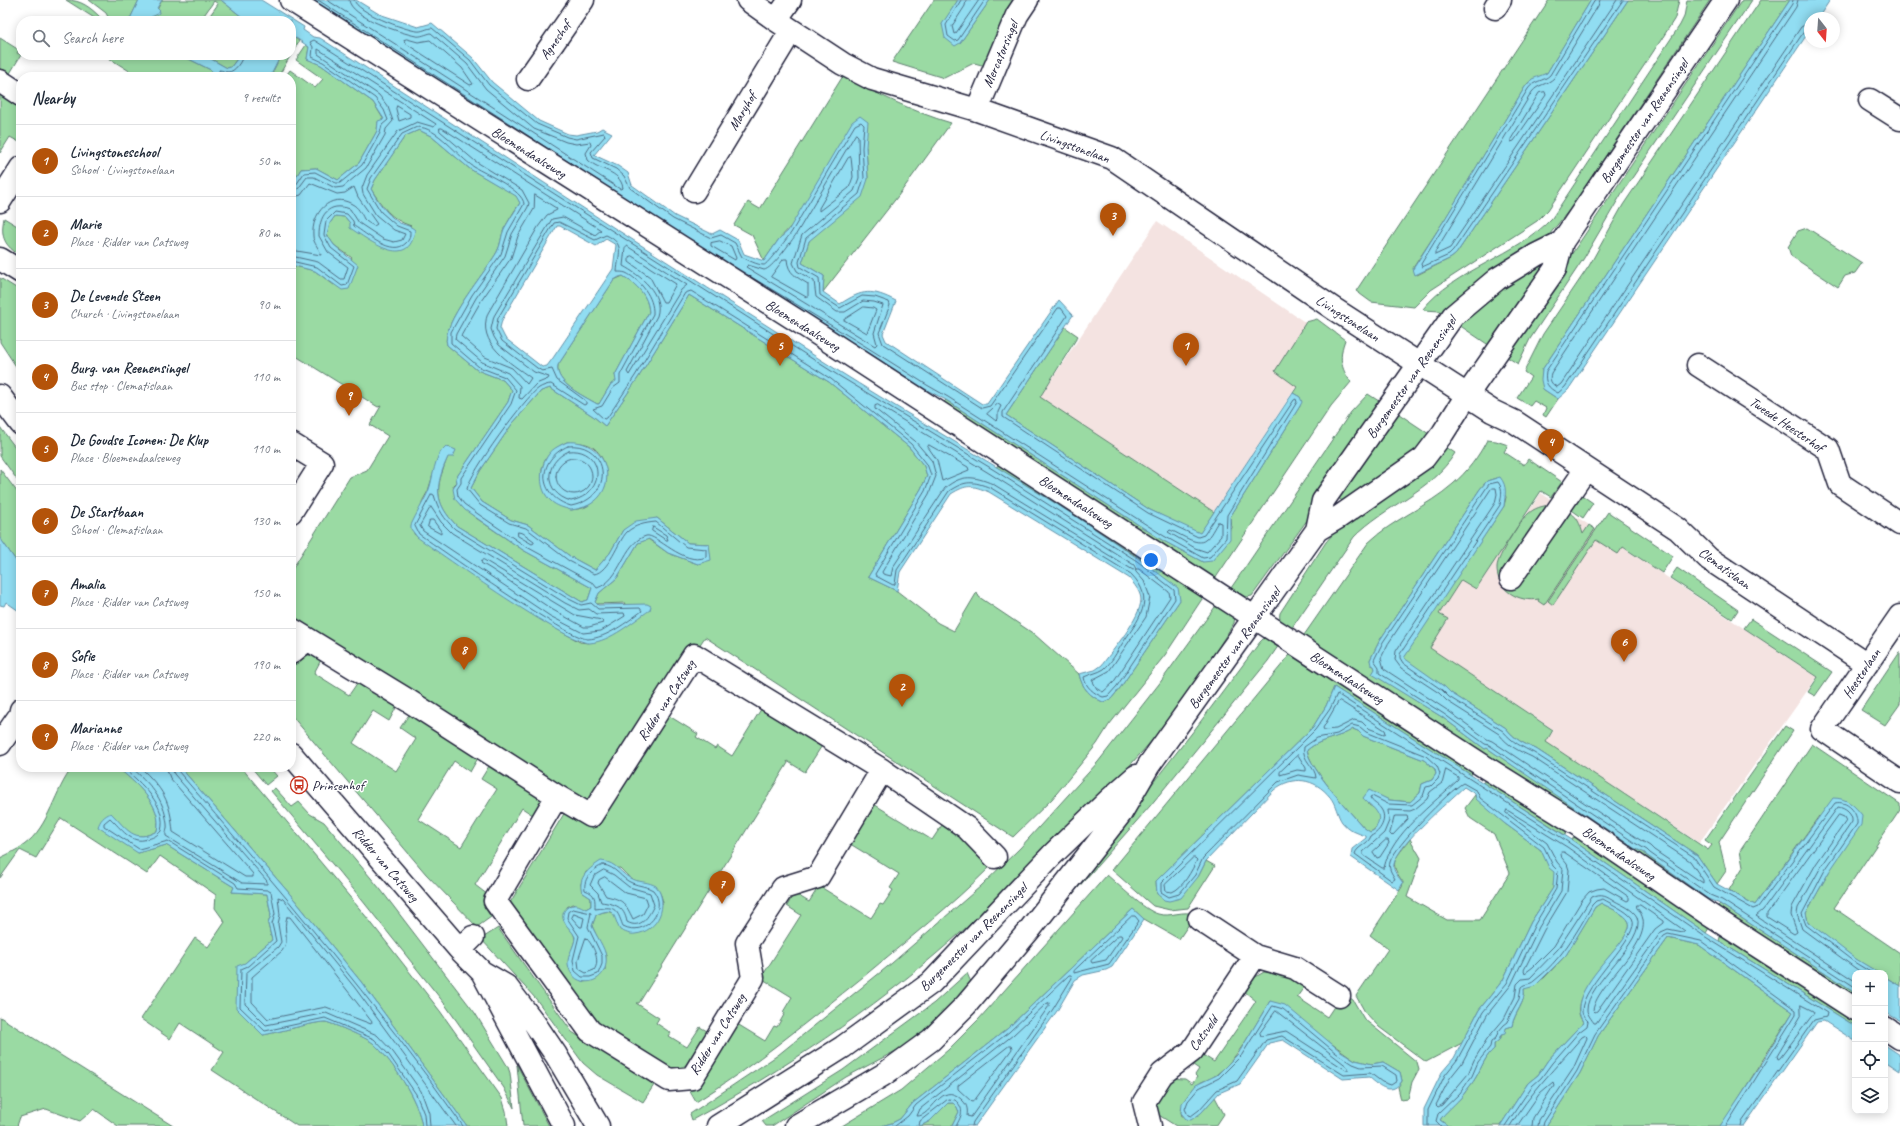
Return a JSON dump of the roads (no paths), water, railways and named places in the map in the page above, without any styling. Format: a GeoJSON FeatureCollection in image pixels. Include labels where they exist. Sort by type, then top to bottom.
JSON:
{"type":"FeatureCollection","features":[{"type":"Feature","properties":{"kind":"street","name":"Bloemendaalseweg"},"geometry":{"type":"LineString","coordinates":[[291,0],[813,331],[1578,826],[1708,914],[1852,1007]]}},
{"type":"Feature","properties":{"kind":"street","name":"Agneshof"},"geometry":{"type":"LineString","coordinates":[[528,80],[583,0]]}},
{"type":"Feature","properties":{"kind":"street","name":"Livingstonelaan"},"geometry":{"type":"LineString","coordinates":[[748,0],[783,26],[842,64],[872,79],[977,110],[1112,158],[1334,309],[1420,363],[1467,395]]}},
{"type":"Feature","properties":{"kind":"street","name":"Maryhof"},"geometry":{"type":"LineString","coordinates":[[694,191],[783,26],[790,0]]}},
{"type":"Feature","properties":{"kind":"street","name":"Mercatorsingel"},"geometry":{"type":"LineString","coordinates":[[977,110],[1017,15],[1027,0]]}},
{"type":"Feature","properties":{"kind":"street","name":"Burgemeester van Reenensingel"},"geometry":{"type":"LineString","coordinates":[[1317,530],[1340,517],[1424,458],[1443,433],[1467,395],[1555,269],[1562,242],[1726,0]]}},
{"type":"Feature","properties":{"kind":"street"},"geometry":{"type":"LineString","coordinates":[[0,81],[16,92]]}},
{"type":"Feature","properties":{"kind":"street"},"geometry":{"type":"LineString","coordinates":[[1870,100],[1900,119]]}},
{"type":"Feature","properties":{"kind":"street"},"geometry":{"type":"LineString","coordinates":[[0,201],[16,176]]}},
{"type":"Feature","properties":{"kind":"street","name":"Burgemeester van Reenensingel"},"geometry":{"type":"LineString","coordinates":[[796,1126],[883,1075],[931,1040],[966,1005],[1031,928],[1121,813],[1149,765],[1317,530],[1323,501],[1453,316],[1497,279],[1536,255],[1562,242]]}},
{"type":"Feature","properties":{"kind":"street"},"geometry":{"type":"LineString","coordinates":[[0,259],[16,269]]}},
{"type":"Feature","properties":{"kind":"street","name":"Tweede Heesterhof"},"geometry":{"type":"LineString","coordinates":[[1698,365],[1828,450],[1840,484],[1900,524]]}},
{"type":"Feature","properties":{"kind":"street","name":"Clematislaan"},"geometry":{"type":"LineString","coordinates":[[1467,395],[1492,411],[1515,422],[1678,529],[1709,559],[1867,664]]}},
{"type":"Feature","properties":{"kind":"street"},"geometry":{"type":"LineString","coordinates":[[0,396],[16,417]]}},
{"type":"Feature","properties":{"kind":"street"},"geometry":{"type":"LineString","coordinates":[[296,447],[322,463],[296,504]]}},
{"type":"Feature","properties":{"kind":"street"},"geometry":{"type":"LineString","coordinates":[[1511,578],[1586,469]]}},
{"type":"Feature","properties":{"kind":"street","name":"Heesterlaan"},"geometry":{"type":"LineString","coordinates":[[1900,616],[1822,730],[1900,782]]}},
{"type":"Feature","properties":{"kind":"street","name":"Ridder van Catsweg"},"geometry":{"type":"LineString","coordinates":[[296,641],[409,701],[557,796],[591,816],[694,655],[882,770],[966,828],[995,857]]}},
{"type":"Feature","properties":{"kind":"street"},"geometry":{"type":"LineString","coordinates":[[0,744],[16,721]]}},
{"type":"Feature","properties":{"kind":"street","name":"Ridder van Catsweg"},"geometry":{"type":"LineString","coordinates":[[296,759],[467,944],[564,1126]]}},
{"type":"Feature","properties":{"kind":"street","name":"Burgemeester van Reenensingel"},"geometry":{"type":"LineString","coordinates":[[718,1126],[843,1047],[932,983],[1052,855],[1110,799],[1149,765]]}},
{"type":"Feature","properties":{"kind":"street","name":"Ridder van Catsweg"},"geometry":{"type":"LineString","coordinates":[[557,796],[496,901],[590,1031],[670,1080],[692,1078],[753,978],[747,943],[783,888],[818,877],[882,770]]}},
{"type":"Feature","properties":{"kind":"street"},"geometry":{"type":"LineString","coordinates":[[1199,919],[1256,956],[1295,968],[1339,996]]}},
{"type":"Feature","properties":{"kind":"street","name":"Catsveld"},"geometry":{"type":"LineString","coordinates":[[1150,1126],[1144,1102],[1162,1074],[1192,1051],[1256,956]]}},
{"type":"Feature","properties":{"kind":"street","name":"Ridder van Catsweg"},"geometry":{"type":"LineString","coordinates":[[482,972],[506,986],[535,1024],[556,1055],[598,1126]]}},
{"type":"Feature","properties":{"kind":"street"},"geometry":{"type":"LineString","coordinates":[[1888,1030],[1900,1038]]}},
{"type":"Feature","properties":{"kind":"water"},"geometry":{"type":"Polygon","coordinates":[[[139,0],[162,0],[157,8],[160,11],[158,14],[153,16],[131,16],[139,0]]]}},
{"type":"Feature","properties":{"kind":"water"},"geometry":{"type":"Polygon","coordinates":[[[221,0],[261,0],[286,16],[241,16],[221,0]]]}},
{"type":"Feature","properties":{"kind":"water"},"geometry":{"type":"Polygon","coordinates":[[[311,0],[356,0],[379,14],[418,27],[432,23],[473,58],[492,82],[539,121],[568,134],[576,135],[597,131],[602,128],[612,133],[594,155],[618,166],[628,173],[632,185],[675,216],[712,234],[720,230],[738,240],[744,254],[764,261],[779,239],[788,231],[852,122],[860,116],[868,122],[866,147],[868,179],[862,197],[809,241],[802,263],[824,276],[823,292],[840,304],[861,293],[868,292],[880,294],[896,301],[883,334],[886,341],[982,404],[987,404],[1059,300],[1073,315],[1006,415],[1150,510],[1200,533],[1293,393],[1300,397],[1302,402],[1230,517],[1230,539],[1212,561],[1203,562],[1162,540],[946,400],[925,389],[863,349],[790,306],[311,0]]]}},
{"type":"Feature","properties":{"kind":"water"},"geometry":{"type":"Polygon","coordinates":[[[958,0],[990,0],[960,43],[955,46],[945,38],[942,24],[958,0]]]}},
{"type":"Feature","properties":{"kind":"water"},"geometry":{"type":"Polygon","coordinates":[[[1591,0],[1628,0],[1456,254],[1451,258],[1415,275],[1413,269],[1525,87],[1532,79],[1547,73],[1591,0]]]}},
{"type":"Feature","properties":{"kind":"water"},"geometry":{"type":"Polygon","coordinates":[[[1790,0],[1830,0],[1822,12],[1804,12],[1804,39],[1568,390],[1558,399],[1543,389],[1541,380],[1542,370],[1790,0]]]}},
{"type":"Feature","properties":{"kind":"water"},"geometry":{"type":"Polygon","coordinates":[[[296,22],[304,27],[303,30],[313,37],[320,38],[772,329],[1096,529],[1178,588],[1180,600],[1120,688],[1111,699],[1103,702],[1087,691],[1080,679],[1079,674],[1095,670],[1102,665],[1126,633],[1140,608],[1141,597],[1137,588],[1129,578],[989,492],[974,487],[966,487],[961,488],[951,494],[900,572],[897,591],[868,577],[921,489],[927,476],[924,466],[909,447],[829,382],[689,295],[638,378],[605,426],[593,416],[550,388],[541,391],[512,424],[480,471],[471,488],[482,502],[511,520],[528,525],[571,557],[595,570],[610,553],[623,530],[636,521],[657,518],[688,543],[709,544],[711,560],[698,564],[668,553],[649,539],[638,543],[617,578],[599,593],[595,602],[598,605],[647,604],[651,606],[650,610],[606,639],[590,643],[577,639],[532,615],[417,537],[411,529],[411,525],[428,492],[436,461],[446,446],[456,450],[453,457],[448,457],[441,476],[439,485],[440,501],[449,517],[457,526],[582,602],[588,600],[592,588],[523,550],[465,510],[455,499],[453,489],[457,482],[456,478],[508,402],[512,390],[503,380],[477,370],[447,345],[447,336],[450,324],[465,298],[497,252],[504,229],[520,203],[516,196],[470,169],[431,136],[419,130],[405,136],[375,180],[371,189],[379,203],[390,215],[398,222],[415,230],[411,242],[405,249],[397,251],[377,245],[350,228],[350,223],[345,217],[335,216],[330,223],[327,235],[334,245],[358,265],[349,289],[342,290],[315,271],[296,266],[296,177],[301,169],[316,168],[338,180],[359,163],[377,131],[378,121],[384,119],[373,102],[321,65],[307,59],[309,47],[296,38],[296,22]],[[557,226],[502,320],[500,328],[505,338],[542,367],[547,366],[553,358],[613,269],[616,245],[606,239],[596,246],[560,226],[557,226]],[[623,276],[614,280],[558,365],[558,372],[565,383],[578,393],[597,404],[599,404],[611,384],[616,381],[615,375],[649,312],[644,296],[633,283],[623,276]]]}},
{"type":"Feature","properties":{"kind":"water"},"geometry":{"type":"Polygon","coordinates":[[[191,60],[213,60],[227,68],[231,67],[236,60],[278,60],[272,72],[212,72],[191,60]]]}},
{"type":"Feature","properties":{"kind":"water"},"geometry":{"type":"Polygon","coordinates":[[[567,442],[580,443],[592,448],[600,455],[605,465],[607,476],[605,487],[599,497],[589,505],[571,510],[558,506],[551,501],[544,491],[541,478],[543,465],[549,454],[555,448],[567,442]]]}},
{"type":"Feature","properties":{"kind":"water"},"geometry":{"type":"Polygon","coordinates":[[[1500,477],[1503,481],[1505,488],[1504,506],[1404,658],[1445,687],[1451,693],[1506,728],[1520,741],[1536,749],[1697,855],[1717,884],[1755,905],[1833,798],[1842,799],[1850,803],[1862,815],[1861,825],[1829,872],[1806,913],[1808,922],[1856,959],[1874,970],[1852,970],[1852,990],[1720,904],[1708,899],[1645,853],[1634,848],[1487,748],[1485,749],[1442,717],[1372,674],[1375,669],[1374,666],[1371,665],[1370,660],[1380,640],[1480,489],[1487,481],[1500,477]]]}},
{"type":"Feature","properties":{"kind":"water"},"geometry":{"type":"Polygon","coordinates":[[[0,538],[16,561],[16,609],[6,602],[4,606],[0,605],[0,538]]]}},
{"type":"Feature","properties":{"kind":"water"},"geometry":{"type":"Polygon","coordinates":[[[1334,687],[1572,840],[1706,933],[1852,1024],[1852,1039],[1824,1021],[1817,1022],[1744,1126],[1720,1126],[1766,1057],[1793,1012],[1699,945],[1668,938],[1598,1036],[1580,1073],[1546,1126],[1500,1126],[1528,1083],[1538,1075],[1548,1060],[1584,1023],[1579,1010],[1581,996],[1589,982],[1628,930],[1629,922],[1624,916],[1601,903],[1595,907],[1566,955],[1535,986],[1524,989],[1522,1003],[1515,1016],[1512,1026],[1506,1028],[1505,1034],[1501,1035],[1499,1040],[1494,1044],[1494,1049],[1486,1058],[1473,1082],[1461,1098],[1440,1120],[1448,1126],[1424,1126],[1424,1109],[1442,1072],[1454,1058],[1479,1010],[1503,980],[1531,922],[1553,888],[1554,872],[1549,868],[1541,850],[1504,823],[1476,799],[1475,794],[1464,787],[1424,824],[1404,846],[1394,864],[1396,874],[1403,883],[1399,890],[1351,857],[1352,849],[1366,838],[1366,836],[1353,831],[1344,825],[1330,797],[1310,782],[1296,781],[1288,782],[1274,790],[1206,861],[1198,877],[1181,898],[1169,901],[1164,900],[1157,894],[1156,881],[1313,727],[1326,706],[1334,687]],[[1353,729],[1318,743],[1307,750],[1309,758],[1322,778],[1363,827],[1370,832],[1376,828],[1378,817],[1375,810],[1363,798],[1369,790],[1389,800],[1410,802],[1420,793],[1422,784],[1432,780],[1436,774],[1435,769],[1424,760],[1363,736],[1358,731],[1353,729]]]}},
{"type":"Feature","properties":{"kind":"water"},"geometry":{"type":"Polygon","coordinates":[[[122,772],[184,772],[289,893],[362,983],[467,1126],[422,1126],[416,1105],[404,1082],[380,1050],[373,1043],[364,1038],[326,1022],[314,1023],[263,1035],[236,1008],[237,966],[245,963],[272,940],[268,924],[271,915],[267,894],[232,892],[234,887],[166,845],[138,853],[98,827],[103,818],[111,813],[131,833],[142,836],[149,835],[157,831],[158,821],[152,803],[122,772]]]}},
{"type":"Feature","properties":{"kind":"water"},"geometry":{"type":"Polygon","coordinates":[[[601,861],[615,866],[629,878],[656,886],[660,893],[662,909],[655,923],[650,928],[643,932],[633,934],[620,930],[615,917],[611,912],[602,912],[596,915],[592,926],[602,945],[606,957],[605,967],[602,974],[590,982],[576,978],[571,973],[568,961],[575,937],[565,923],[563,913],[566,908],[571,905],[577,905],[586,909],[591,906],[591,898],[582,892],[581,882],[589,870],[601,861]]]}},
{"type":"Feature","properties":{"kind":"water"},"geometry":{"type":"Polygon","coordinates":[[[1133,909],[1144,919],[1112,967],[1106,970],[1083,975],[1075,980],[1057,1011],[975,1126],[952,1126],[959,1112],[953,1103],[948,1103],[930,1121],[920,1126],[881,1126],[900,1119],[913,1103],[1007,1029],[1133,909]]]}},
{"type":"Feature","properties":{"kind":"water"},"geometry":{"type":"Polygon","coordinates":[[[1888,979],[1900,986],[1900,1021],[1888,1014],[1888,979]]]}},
{"type":"Feature","properties":{"kind":"water"},"geometry":{"type":"Polygon","coordinates":[[[1270,1001],[1285,1005],[1339,1050],[1355,1060],[1372,1064],[1383,1062],[1400,1072],[1402,1081],[1398,1086],[1390,1089],[1382,1087],[1369,1077],[1343,1079],[1283,1040],[1269,1043],[1240,1084],[1219,1093],[1201,1113],[1191,1120],[1186,1119],[1181,1113],[1182,1103],[1196,1085],[1217,1075],[1238,1054],[1270,1001]]]}},
{"type":"Feature","properties":{"kind":"water"},"geometry":{"type":"Polygon","coordinates":[[[1888,1047],[1900,1055],[1900,1071],[1888,1063],[1888,1047]]]}},
{"type":"Feature","properties":{"kind":"place","name":"De Levende Steen"},"geometry":{"type":"Point","coordinates":[1113,236]}},
{"type":"Feature","properties":{"kind":"place","name":"De Goudse Iconen: De Klup"},"geometry":{"type":"Point","coordinates":[780,366]}},
{"type":"Feature","properties":{"kind":"place","name":"Livingstoneschool"},"geometry":{"type":"Point","coordinates":[1186,366]}},
{"type":"Feature","properties":{"kind":"place","name":"Marianne"},"geometry":{"type":"Point","coordinates":[349,416]}},
{"type":"Feature","properties":{"kind":"place","name":"Burg. van Reenensingel"},"geometry":{"type":"Point","coordinates":[1551,462]}},
{"type":"Feature","properties":{"kind":"place","name":"De Startbaan"},"geometry":{"type":"Point","coordinates":[1624,662]}},
{"type":"Feature","properties":{"kind":"place","name":"Sofie"},"geometry":{"type":"Point","coordinates":[464,670]}},
{"type":"Feature","properties":{"kind":"place","name":"Marie"},"geometry":{"type":"Point","coordinates":[902,707]}},
{"type":"Feature","properties":{"kind":"place","name":"Prinsenhof"},"geometry":{"type":"Point","coordinates":[299,785]}},
{"type":"Feature","properties":{"kind":"place","name":"Amalia"},"geometry":{"type":"Point","coordinates":[722,904]}}]}
